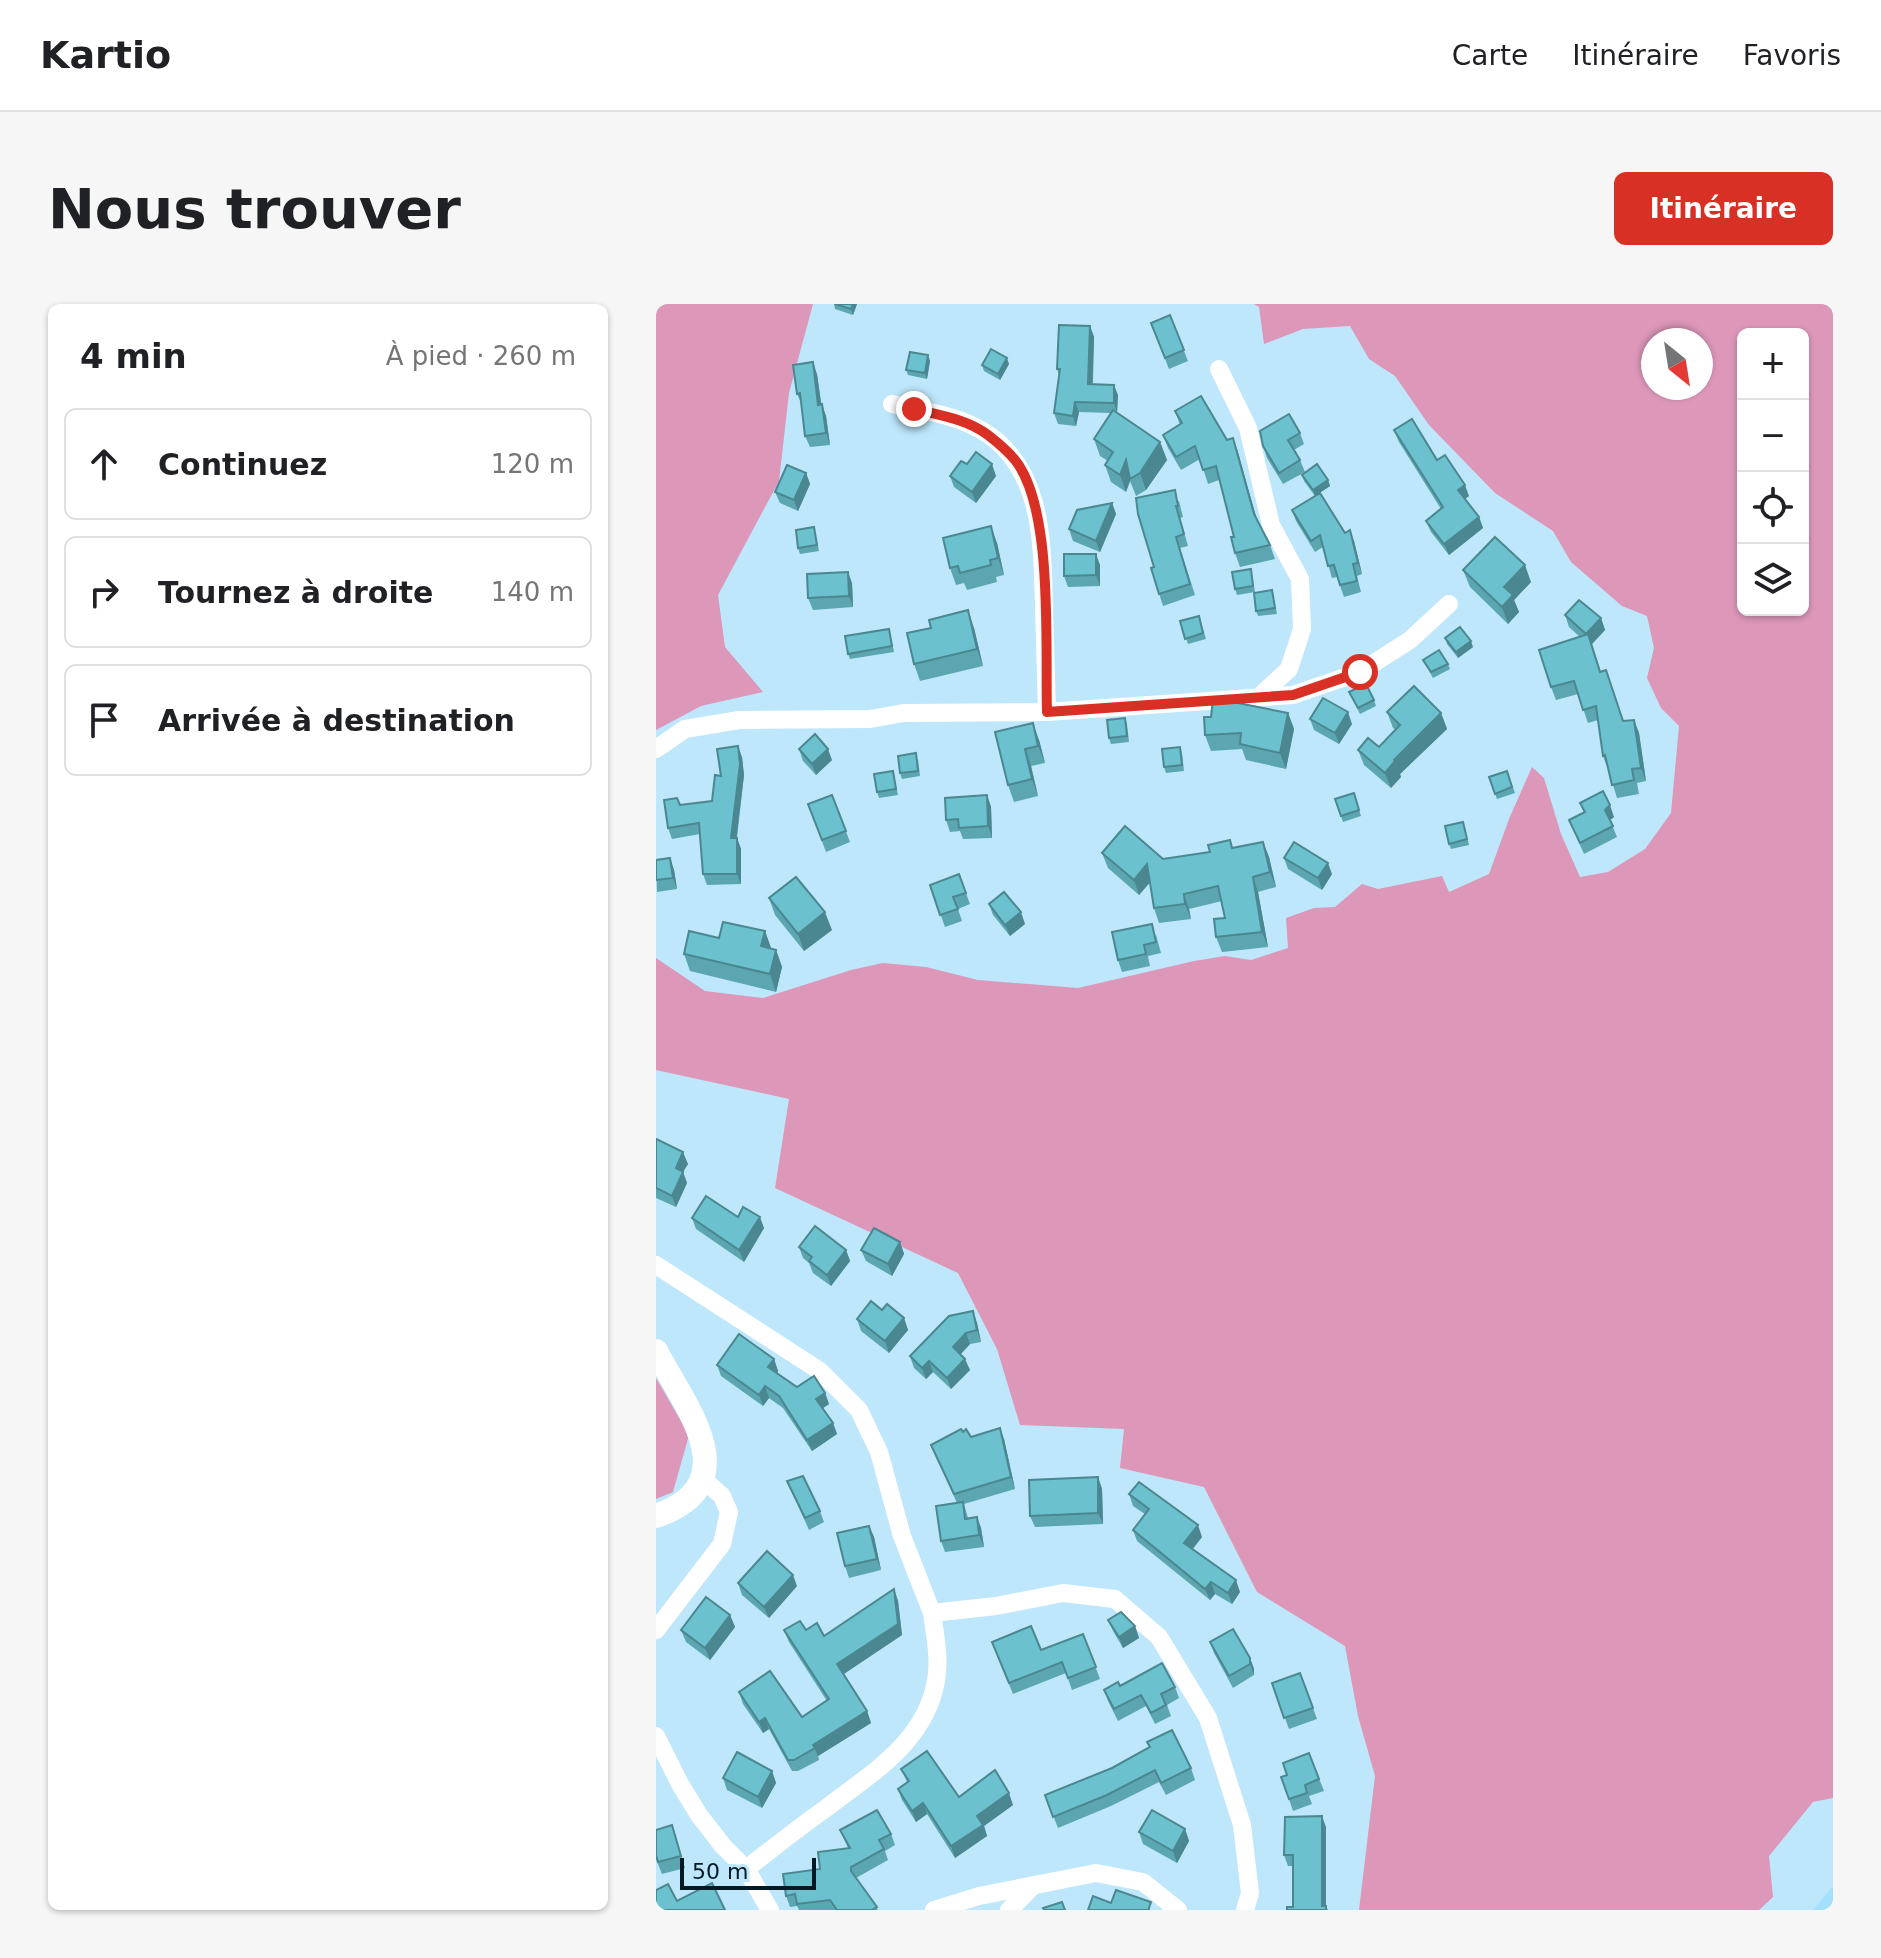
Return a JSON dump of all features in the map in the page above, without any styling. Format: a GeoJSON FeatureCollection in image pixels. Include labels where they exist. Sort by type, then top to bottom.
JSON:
{"type":"FeatureCollection","features":[{"type":"Feature","properties":{"kind":"street"},"geometry":{"type":"LineString","coordinates":[[1219,369],[1248,428],[1271,525],[1300,579],[1302,629],[1289,669],[1259,697]]}},
{"type":"Feature","properties":{"kind":"street"},"geometry":{"type":"LineString","coordinates":[[892,404],[958,419],[986,433],[1016,461],[1035,501],[1042,540],[1047,712]]}},
{"type":"Feature","properties":{"kind":"street"},"geometry":{"type":"LineString","coordinates":[[656,749],[685,729],[739,720],[870,719],[904,713],[1047,712],[1293,695],[1360,672],[1410,640],[1449,604]]}},
{"type":"Feature","properties":{"kind":"street"},"geometry":{"type":"LineString","coordinates":[[656,1265],[820,1371],[859,1410],[879,1452],[902,1536],[932,1613],[937,1649],[936,1681],[926,1713],[910,1737],[888,1763],[746,1869]]}},
{"type":"Feature","properties":{"kind":"street"},"geometry":{"type":"LineString","coordinates":[[656,1351],[700,1433],[706,1456],[704,1480],[693,1497],[656,1516]]}},
{"type":"Feature","properties":{"kind":"street"},"geometry":{"type":"LineString","coordinates":[[656,1630],[722,1544],[729,1512],[722,1496],[704,1480]]}},
{"type":"Feature","properties":{"kind":"street"},"geometry":{"type":"LineString","coordinates":[[932,1613],[996,1606],[1063,1593],[1115,1599],[1159,1637],[1208,1718],[1242,1825],[1250,1893],[1245,1910]]}},
{"type":"Feature","properties":{"kind":"street"},"geometry":{"type":"LineString","coordinates":[[656,1736],[699,1815],[746,1869],[770,1910]]}},
{"type":"Feature","properties":{"kind":"street"},"geometry":{"type":"LineString","coordinates":[[934,1910],[979,1896],[1096,1873],[1143,1882],[1178,1910]]}},
{"type":"Feature","properties":{"kind":"street"},"geometry":{"type":"LineString","coordinates":[[1009,1910],[1033,1886]]}},
{"type":"Feature","properties":{"kind":"shaded area"},"geometry":{"type":"Polygon","coordinates":[[[656,304],[813,304],[789,393],[779,481],[718,595],[725,647],[763,692],[701,706],[656,730],[656,304]]]}},
{"type":"Feature","properties":{"kind":"shaded area"},"geometry":{"type":"Polygon","coordinates":[[[1254,304],[1833,304],[1833,1798],[1813,1802],[1769,1856],[1773,1897],[1759,1910],[1359,1910],[1375,1776],[1358,1716],[1345,1646],[1257,1592],[1204,1487],[1120,1468],[1124,1429],[1020,1425],[997,1349],[958,1273],[775,1188],[789,1099],[656,1070],[656,958],[705,991],[763,998],[883,963],[926,967],[978,980],[1078,988],[1194,961],[1225,956],[1251,960],[1288,948],[1286,918],[1314,908],[1335,907],[1362,884],[1378,889],[1442,876],[1449,892],[1489,874],[1532,767],[1544,778],[1561,834],[1580,877],[1608,872],[1645,849],[1671,813],[1679,726],[1661,708],[1647,678],[1654,648],[1647,616],[1622,606],[1571,562],[1553,531],[1495,493],[1429,425],[1395,376],[1369,359],[1350,326],[1303,329],[1264,344],[1259,307],[1254,304]]]}},
{"type":"Feature","properties":{"kind":"shaded area"},"geometry":{"type":"Polygon","coordinates":[[[656,1378],[689,1435],[673,1492],[656,1499],[656,1378]]]}},
{"type":"Feature","properties":{"kind":"shaded area"},"geometry":{"type":"Polygon","coordinates":[[[1831,1888],[1833,1910],[1813,1910],[1831,1888]]]}},
{"type":"Feature","properties":{"kind":"building"},"geometry":{"type":"Polygon","coordinates":[[[835,304],[853,304],[851,309],[835,304]]]}},
{"type":"Feature","properties":{"kind":"building"},"geometry":{"type":"Polygon","coordinates":[[[1170,315],[1184,350],[1165,358],[1151,323],[1170,315]]]}},
{"type":"Feature","properties":{"kind":"building"},"geometry":{"type":"Polygon","coordinates":[[[1059,325],[1090,326],[1088,384],[1114,385],[1114,403],[1075,402],[1073,416],[1054,413],[1060,369],[1057,369],[1059,325]]]}},
{"type":"Feature","properties":{"kind":"building"},"geometry":{"type":"Polygon","coordinates":[[[991,349],[1007,358],[998,374],[982,365],[991,349]]]}},
{"type":"Feature","properties":{"kind":"building"},"geometry":{"type":"Polygon","coordinates":[[[910,352],[928,355],[925,373],[906,370],[910,352]]]}},
{"type":"Feature","properties":{"kind":"building"},"geometry":{"type":"Polygon","coordinates":[[[813,362],[818,405],[822,404],[826,433],[805,436],[793,365],[813,362]]]}},
{"type":"Feature","properties":{"kind":"building"},"geometry":{"type":"Polygon","coordinates":[[[1201,396],[1227,440],[1233,438],[1254,514],[1270,545],[1235,553],[1231,537],[1234,537],[1216,466],[1203,470],[1195,446],[1176,457],[1163,435],[1182,423],[1175,411],[1201,396]]]}},
{"type":"Feature","properties":{"kind":"building"},"geometry":{"type":"Polygon","coordinates":[[[1113,410],[1160,442],[1140,473],[1130,479],[1126,460],[1120,475],[1105,465],[1113,452],[1094,439],[1113,410]]]}},
{"type":"Feature","properties":{"kind":"building"},"geometry":{"type":"Polygon","coordinates":[[[1289,414],[1300,433],[1288,440],[1300,460],[1279,473],[1263,446],[1260,431],[1289,414]]]}},
{"type":"Feature","properties":{"kind":"building"},"geometry":{"type":"Polygon","coordinates":[[[1412,419],[1437,460],[1445,455],[1465,485],[1458,490],[1479,517],[1444,544],[1426,521],[1443,507],[1394,430],[1412,419]]]}},
{"type":"Feature","properties":{"kind":"building"},"geometry":{"type":"Polygon","coordinates":[[[976,452],[992,464],[972,492],[950,476],[961,461],[967,464],[976,452]]]}},
{"type":"Feature","properties":{"kind":"building"},"geometry":{"type":"Polygon","coordinates":[[[1317,464],[1328,480],[1313,490],[1302,475],[1317,464]]]}},
{"type":"Feature","properties":{"kind":"building"},"geometry":{"type":"Polygon","coordinates":[[[787,465],[806,473],[794,500],[775,492],[787,465]]]}},
{"type":"Feature","properties":{"kind":"building"},"geometry":{"type":"Polygon","coordinates":[[[1175,490],[1184,534],[1176,537],[1190,584],[1159,594],[1136,498],[1175,490]]]}},
{"type":"Feature","properties":{"kind":"building"},"geometry":{"type":"Polygon","coordinates":[[[1320,493],[1345,533],[1350,530],[1358,563],[1353,564],[1357,581],[1340,585],[1334,565],[1328,566],[1320,535],[1311,541],[1292,510],[1320,493]]]}},
{"type":"Feature","properties":{"kind":"building"},"geometry":{"type":"Polygon","coordinates":[[[1112,503],[1096,541],[1069,529],[1077,510],[1112,503]]]}},
{"type":"Feature","properties":{"kind":"building"},"geometry":{"type":"Polygon","coordinates":[[[991,526],[998,558],[990,560],[991,565],[960,573],[958,566],[950,568],[943,538],[991,526]]]}},
{"type":"Feature","properties":{"kind":"building"},"geometry":{"type":"Polygon","coordinates":[[[814,527],[817,545],[798,548],[796,530],[814,527]]]}},
{"type":"Feature","properties":{"kind":"building"},"geometry":{"type":"Polygon","coordinates":[[[1495,537],[1525,565],[1504,587],[1513,595],[1502,607],[1463,570],[1495,537]]]}},
{"type":"Feature","properties":{"kind":"building"},"geometry":{"type":"Polygon","coordinates":[[[1064,554],[1096,554],[1096,575],[1064,576],[1064,554]]]}},
{"type":"Feature","properties":{"kind":"building"},"geometry":{"type":"Polygon","coordinates":[[[1251,569],[1253,586],[1235,589],[1232,572],[1251,569]]]}},
{"type":"Feature","properties":{"kind":"building"},"geometry":{"type":"Polygon","coordinates":[[[848,572],[849,596],[808,598],[807,574],[848,572]]]}},
{"type":"Feature","properties":{"kind":"building"},"geometry":{"type":"Polygon","coordinates":[[[1272,590],[1275,608],[1256,611],[1254,593],[1272,590]]]}},
{"type":"Feature","properties":{"kind":"building"},"geometry":{"type":"Polygon","coordinates":[[[1579,600],[1601,618],[1586,634],[1565,615],[1579,600]]]}},
{"type":"Feature","properties":{"kind":"building"},"geometry":{"type":"Polygon","coordinates":[[[968,610],[977,649],[914,664],[907,633],[931,628],[929,620],[968,610]]]}},
{"type":"Feature","properties":{"kind":"building"},"geometry":{"type":"Polygon","coordinates":[[[1199,616],[1203,633],[1185,639],[1180,621],[1199,616]]]}},
{"type":"Feature","properties":{"kind":"building"},"geometry":{"type":"Polygon","coordinates":[[[1460,627],[1471,641],[1456,652],[1445,638],[1460,627]]]}},
{"type":"Feature","properties":{"kind":"building"},"geometry":{"type":"Polygon","coordinates":[[[889,629],[892,646],[848,654],[845,636],[889,629]]]}},
{"type":"Feature","properties":{"kind":"building"},"geometry":{"type":"Polygon","coordinates":[[[1588,634],[1600,672],[1606,670],[1623,721],[1634,720],[1641,768],[1632,769],[1634,780],[1612,785],[1603,756],[1596,706],[1583,710],[1574,681],[1551,687],[1539,650],[1588,634]]]}},
{"type":"Feature","properties":{"kind":"building"},"geometry":{"type":"Polygon","coordinates":[[[1439,650],[1448,664],[1431,672],[1423,660],[1439,650]]]}},
{"type":"Feature","properties":{"kind":"building"},"geometry":{"type":"Polygon","coordinates":[[[1366,684],[1374,700],[1358,708],[1349,692],[1366,684]]]}},
{"type":"Feature","properties":{"kind":"building"},"geometry":{"type":"Polygon","coordinates":[[[1414,686],[1441,713],[1385,773],[1358,750],[1368,738],[1379,747],[1400,725],[1387,712],[1414,686]]]}},
{"type":"Feature","properties":{"kind":"building"},"geometry":{"type":"Polygon","coordinates":[[[1213,698],[1288,713],[1280,753],[1240,744],[1241,733],[1205,735],[1204,717],[1211,717],[1213,698]]]}},
{"type":"Feature","properties":{"kind":"building"},"geometry":{"type":"Polygon","coordinates":[[[1323,698],[1348,712],[1335,733],[1310,719],[1323,698]]]}},
{"type":"Feature","properties":{"kind":"building"},"geometry":{"type":"Polygon","coordinates":[[[1125,718],[1127,736],[1109,738],[1107,720],[1125,718]]]}},
{"type":"Feature","properties":{"kind":"building"},"geometry":{"type":"Polygon","coordinates":[[[1033,723],[1038,746],[1025,749],[1032,779],[1008,785],[995,732],[1033,723]]]}},
{"type":"Feature","properties":{"kind":"building"},"geometry":{"type":"Polygon","coordinates":[[[815,734],[828,749],[812,764],[799,749],[815,734]]]}},
{"type":"Feature","properties":{"kind":"building"},"geometry":{"type":"Polygon","coordinates":[[[738,746],[740,764],[731,838],[737,838],[737,874],[703,874],[699,823],[668,828],[664,800],[677,798],[680,805],[712,801],[715,775],[721,776],[717,749],[738,746]]]}},
{"type":"Feature","properties":{"kind":"building"},"geometry":{"type":"Polygon","coordinates":[[[1180,747],[1182,765],[1164,767],[1162,749],[1180,747]]]}},
{"type":"Feature","properties":{"kind":"building"},"geometry":{"type":"Polygon","coordinates":[[[916,753],[918,771],[900,773],[898,756],[916,753]]]}},
{"type":"Feature","properties":{"kind":"building"},"geometry":{"type":"Polygon","coordinates":[[[893,771],[896,789],[877,792],[874,774],[893,771]]]}},
{"type":"Feature","properties":{"kind":"building"},"geometry":{"type":"Polygon","coordinates":[[[1507,771],[1512,787],[1495,794],[1489,777],[1507,771]]]}},
{"type":"Feature","properties":{"kind":"building"},"geometry":{"type":"Polygon","coordinates":[[[1603,791],[1610,805],[1605,810],[1613,826],[1580,843],[1569,820],[1585,812],[1580,803],[1603,791]]]}},
{"type":"Feature","properties":{"kind":"building"},"geometry":{"type":"Polygon","coordinates":[[[1354,793],[1359,810],[1341,816],[1335,799],[1354,793]]]}},
{"type":"Feature","properties":{"kind":"building"},"geometry":{"type":"Polygon","coordinates":[[[832,795],[846,831],[822,840],[808,804],[832,795]]]}},
{"type":"Feature","properties":{"kind":"building"},"geometry":{"type":"Polygon","coordinates":[[[987,795],[988,826],[959,828],[958,819],[946,820],[945,798],[987,795]]]}},
{"type":"Feature","properties":{"kind":"building"},"geometry":{"type":"Polygon","coordinates":[[[1463,822],[1467,839],[1449,844],[1445,826],[1463,822]]]}},
{"type":"Feature","properties":{"kind":"building"},"geometry":{"type":"Polygon","coordinates":[[[1125,826],[1163,859],[1210,852],[1208,845],[1230,840],[1232,848],[1263,842],[1270,872],[1253,877],[1262,932],[1216,937],[1214,919],[1225,918],[1218,886],[1184,894],[1185,904],[1154,908],[1147,864],[1134,880],[1102,853],[1125,826]]]}},
{"type":"Feature","properties":{"kind":"building"},"geometry":{"type":"Polygon","coordinates":[[[1294,842],[1328,863],[1318,878],[1284,858],[1294,842]]]}},
{"type":"Feature","properties":{"kind":"building"},"geometry":{"type":"Polygon","coordinates":[[[670,858],[673,878],[656,880],[656,860],[670,858]]]}},
{"type":"Feature","properties":{"kind":"building"},"geometry":{"type":"Polygon","coordinates":[[[959,874],[966,893],[953,897],[958,909],[940,915],[930,885],[959,874]]]}},
{"type":"Feature","properties":{"kind":"building"},"geometry":{"type":"Polygon","coordinates":[[[796,877],[825,912],[798,934],[769,898],[796,877]]]}},
{"type":"Feature","properties":{"kind":"building"},"geometry":{"type":"Polygon","coordinates":[[[1004,892],[1021,912],[1005,925],[989,904],[1004,892]]]}},
{"type":"Feature","properties":{"kind":"building"},"geometry":{"type":"Polygon","coordinates":[[[723,922],[765,931],[761,946],[776,950],[770,974],[684,954],[689,931],[719,938],[723,922]]]}},
{"type":"Feature","properties":{"kind":"building"},"geometry":{"type":"Polygon","coordinates":[[[1152,924],[1156,942],[1144,945],[1146,954],[1118,960],[1112,932],[1152,924]]]}},
{"type":"Feature","properties":{"kind":"building"},"geometry":{"type":"Polygon","coordinates":[[[656,1139],[683,1152],[676,1168],[683,1172],[672,1196],[656,1188],[656,1139]]]}},
{"type":"Feature","properties":{"kind":"building"},"geometry":{"type":"Polygon","coordinates":[[[706,1196],[738,1217],[743,1207],[760,1217],[739,1250],[692,1218],[706,1196]]]}},
{"type":"Feature","properties":{"kind":"building"},"geometry":{"type":"Polygon","coordinates":[[[815,1226],[846,1250],[827,1275],[809,1261],[812,1257],[799,1247],[815,1226]]]}},
{"type":"Feature","properties":{"kind":"building"},"geometry":{"type":"Polygon","coordinates":[[[874,1228],[900,1242],[888,1264],[861,1250],[874,1228]]]}},
{"type":"Feature","properties":{"kind":"building"},"geometry":{"type":"Polygon","coordinates":[[[871,1301],[882,1310],[887,1304],[904,1318],[885,1341],[857,1319],[871,1301]]]}},
{"type":"Feature","properties":{"kind":"building"},"geometry":{"type":"Polygon","coordinates":[[[973,1311],[977,1330],[966,1333],[953,1347],[965,1359],[947,1378],[929,1361],[922,1368],[910,1356],[949,1316],[973,1311]]]}},
{"type":"Feature","properties":{"kind":"building"},"geometry":{"type":"Polygon","coordinates":[[[739,1334],[774,1359],[768,1367],[797,1387],[814,1376],[825,1393],[816,1399],[833,1423],[807,1440],[779,1396],[765,1386],[759,1395],[717,1365],[739,1334]]]}},
{"type":"Feature","properties":{"kind":"building"},"geometry":{"type":"Polygon","coordinates":[[[1000,1428],[1011,1477],[954,1494],[931,1445],[961,1429],[963,1432],[966,1429],[971,1437],[1000,1428]]]}},
{"type":"Feature","properties":{"kind":"building"},"geometry":{"type":"Polygon","coordinates":[[[803,1476],[820,1511],[805,1518],[787,1481],[803,1476]]]}},
{"type":"Feature","properties":{"kind":"building"},"geometry":{"type":"Polygon","coordinates":[[[1098,1477],[1098,1513],[1030,1516],[1029,1480],[1098,1477]]]}},
{"type":"Feature","properties":{"kind":"building"},"geometry":{"type":"Polygon","coordinates":[[[1139,1482],[1198,1525],[1184,1543],[1236,1580],[1228,1593],[1211,1582],[1205,1589],[1133,1530],[1149,1509],[1129,1494],[1139,1482]]]}},
{"type":"Feature","properties":{"kind":"building"},"geometry":{"type":"Polygon","coordinates":[[[963,1502],[965,1519],[977,1517],[979,1535],[941,1541],[936,1506],[963,1502]]]}},
{"type":"Feature","properties":{"kind":"building"},"geometry":{"type":"Polygon","coordinates":[[[869,1526],[877,1559],[845,1566],[837,1533],[869,1526]]]}},
{"type":"Feature","properties":{"kind":"building"},"geometry":{"type":"Polygon","coordinates":[[[767,1551],[793,1575],[764,1607],[738,1583],[767,1551]]]}},
{"type":"Feature","properties":{"kind":"building"},"geometry":{"type":"Polygon","coordinates":[[[894,1589],[898,1624],[837,1664],[867,1711],[813,1745],[815,1748],[794,1760],[788,1760],[765,1718],[759,1722],[739,1692],[770,1671],[802,1717],[829,1699],[784,1630],[800,1621],[806,1630],[817,1623],[824,1636],[894,1589]]]}},
{"type":"Feature","properties":{"kind":"building"},"geometry":{"type":"Polygon","coordinates":[[[706,1597],[730,1615],[705,1648],[681,1630],[706,1597]]]}},
{"type":"Feature","properties":{"kind":"building"},"geometry":{"type":"Polygon","coordinates":[[[1121,1612],[1135,1626],[1119,1637],[1108,1620],[1121,1612]]]}},
{"type":"Feature","properties":{"kind":"building"},"geometry":{"type":"Polygon","coordinates":[[[1031,1626],[1041,1650],[1083,1634],[1096,1667],[1068,1678],[1062,1662],[1009,1683],[992,1642],[1031,1626]]]}},
{"type":"Feature","properties":{"kind":"building"},"geometry":{"type":"Polygon","coordinates":[[[1233,1629],[1250,1658],[1250,1664],[1229,1676],[1210,1642],[1233,1629]]]}},
{"type":"Feature","properties":{"kind":"building"},"geometry":{"type":"Polygon","coordinates":[[[1162,1663],[1175,1687],[1161,1694],[1166,1705],[1151,1713],[1141,1695],[1114,1709],[1104,1690],[1118,1682],[1120,1686],[1162,1663]]]}},
{"type":"Feature","properties":{"kind":"building"},"geometry":{"type":"Polygon","coordinates":[[[1300,1673],[1313,1708],[1284,1718],[1272,1683],[1300,1673]]]}},
{"type":"Feature","properties":{"kind":"building"},"geometry":{"type":"Polygon","coordinates":[[[1172,1730],[1191,1768],[1161,1783],[1155,1770],[1107,1795],[1053,1817],[1045,1795],[1112,1768],[1150,1747],[1147,1742],[1172,1730]]]}},
{"type":"Feature","properties":{"kind":"building"},"geometry":{"type":"Polygon","coordinates":[[[927,1751],[959,1797],[995,1770],[1009,1793],[977,1816],[983,1825],[951,1846],[923,1803],[912,1811],[898,1789],[909,1781],[901,1769],[927,1751]]]}},
{"type":"Feature","properties":{"kind":"building"},"geometry":{"type":"Polygon","coordinates":[[[737,1752],[772,1771],[758,1797],[723,1778],[737,1752]]]}},
{"type":"Feature","properties":{"kind":"building"},"geometry":{"type":"Polygon","coordinates":[[[1309,1753],[1319,1779],[1305,1785],[1307,1793],[1289,1799],[1281,1777],[1287,1775],[1283,1763],[1309,1753]]]}},
{"type":"Feature","properties":{"kind":"building"},"geometry":{"type":"Polygon","coordinates":[[[877,1810],[891,1834],[879,1840],[884,1849],[851,1867],[851,1871],[877,1907],[872,1910],[837,1910],[830,1900],[797,1904],[795,1894],[786,1896],[783,1874],[820,1869],[818,1852],[850,1848],[840,1830],[877,1810]]]}},
{"type":"Feature","properties":{"kind":"building"},"geometry":{"type":"Polygon","coordinates":[[[1152,1810],[1185,1829],[1173,1851],[1139,1832],[1152,1810]]]}},
{"type":"Feature","properties":{"kind":"building"},"geometry":{"type":"Polygon","coordinates":[[[1322,1816],[1322,1906],[1326,1906],[1326,1910],[1287,1910],[1287,1907],[1293,1907],[1293,1855],[1284,1855],[1285,1817],[1322,1816]]]}},
{"type":"Feature","properties":{"kind":"building"},"geometry":{"type":"Polygon","coordinates":[[[672,1825],[681,1856],[658,1862],[656,1830],[672,1825]]]}},
{"type":"Feature","properties":{"kind":"building"},"geometry":{"type":"Polygon","coordinates":[[[712,1883],[725,1910],[656,1910],[656,1890],[668,1884],[677,1901],[712,1883]]]}},
{"type":"Feature","properties":{"kind":"building"},"geometry":{"type":"Polygon","coordinates":[[[1116,1890],[1151,1902],[1149,1910],[1088,1910],[1093,1896],[1111,1903],[1116,1890]]]}},
{"type":"Feature","properties":{"kind":"building"},"geometry":{"type":"Polygon","coordinates":[[[1062,1902],[1065,1910],[1043,1908],[1062,1902]]]}},
{"type":"Feature","properties":{"kind":"route"},"geometry":{"type":"LineString","coordinates":[[914,409],[958,419],[986,433],[1016,461],[1035,501],[1042,540],[1047,712],[1293,695],[1360,672]]}}]}
